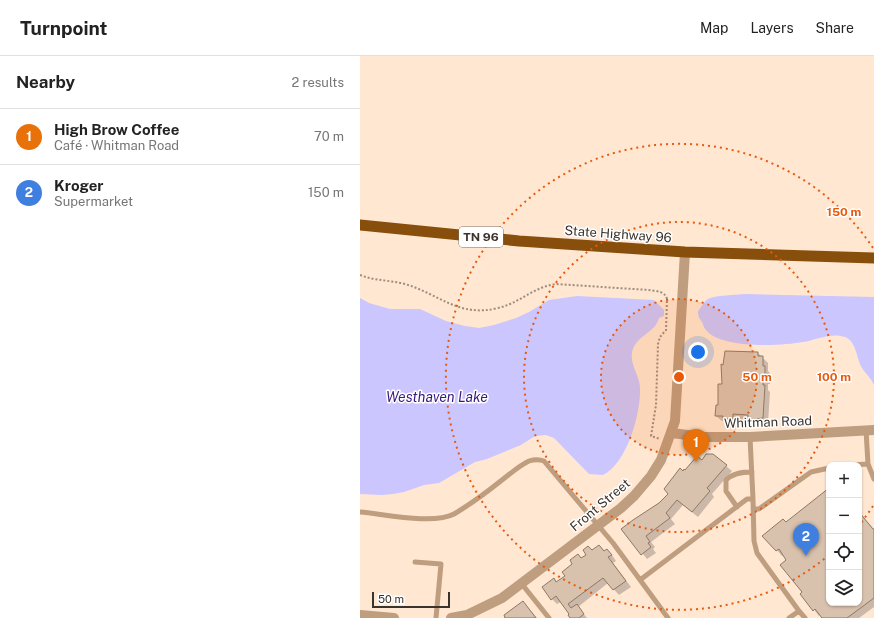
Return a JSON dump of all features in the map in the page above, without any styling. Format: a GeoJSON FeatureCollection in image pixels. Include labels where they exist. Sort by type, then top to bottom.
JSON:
{"type":"FeatureCollection","features":[{"type":"Feature","properties":{"kind":"highway","name":"State Highway 96"},"geometry":{"type":"LineString","coordinates":[[360,225],[519,241],[685,252],[874,258]]}},
{"type":"Feature","properties":{"kind":"street","name":"Front Street"},"geometry":{"type":"LineString","coordinates":[[451,618],[467,616],[502,598],[630,500],[651,476],[658,465],[675,421],[685,252]]}},
{"type":"Feature","properties":{"kind":"street","name":"Whitman Road"},"geometry":{"type":"LineString","coordinates":[[670,437],[750,437],[870,430]]}},
{"type":"Feature","properties":{"kind":"street"},"geometry":{"type":"LineString","coordinates":[[360,615],[394,618]]}},
{"type":"Feature","properties":{"kind":"lane"},"geometry":{"type":"LineString","coordinates":[[870,430],[868,464],[874,479]]}},
{"type":"Feature","properties":{"kind":"lane"},"geometry":{"type":"LineString","coordinates":[[750,437],[754,541],[757,553],[805,618]]}},
{"type":"Feature","properties":{"kind":"lane"},"geometry":{"type":"LineString","coordinates":[[360,512],[413,518],[432,519],[444,517],[453,514],[485,494],[528,462],[540,459],[544,461],[598,525],[667,618]]}},
{"type":"Feature","properties":{"kind":"lane"},"geometry":{"type":"LineString","coordinates":[[862,464],[868,464]]}},
{"type":"Feature","properties":{"kind":"lane"},"geometry":{"type":"LineString","coordinates":[[753,509],[759,509],[810,472],[826,469]]}},
{"type":"Feature","properties":{"kind":"lane"},"geometry":{"type":"LineString","coordinates":[[737,507],[726,491],[726,480],[740,472],[752,472]]}},
{"type":"Feature","properties":{"kind":"lane"},"geometry":{"type":"LineString","coordinates":[[640,580],[747,499],[753,499]]}},
{"type":"Feature","properties":{"kind":"lane"},"geometry":{"type":"LineString","coordinates":[[415,562],[441,564],[436,618]]}},
{"type":"Feature","properties":{"kind":"lane"},"geometry":{"type":"LineString","coordinates":[[521,584],[549,618]]}},
{"type":"Feature","properties":{"kind":"lane"},"geometry":{"type":"LineString","coordinates":[[789,618],[799,611]]}},
{"type":"Feature","properties":{"kind":"path"},"geometry":{"type":"LineString","coordinates":[[360,275],[404,284],[462,309],[476,311],[486,311],[511,304],[545,285],[556,284],[661,292],[666,295],[667,299],[666,330],[660,337],[658,344],[656,405],[651,436],[670,437]]}},
{"type":"Feature","properties":{"kind":"water"},"geometry":{"type":"Polygon","coordinates":[[[745,294],[874,297],[874,385],[862,368],[854,346],[849,339],[845,337],[835,335],[793,343],[752,345],[724,340],[714,336],[706,330],[699,317],[698,311],[707,300],[726,295],[745,294]]]}},
{"type":"Feature","properties":{"kind":"water","name":"Westhaven Lake"},"geometry":{"type":"Polygon","coordinates":[[[577,296],[654,300],[664,310],[664,316],[659,318],[654,328],[637,342],[632,353],[632,362],[640,384],[638,411],[626,449],[612,469],[603,475],[589,474],[554,438],[546,435],[535,436],[521,445],[487,459],[475,462],[439,483],[424,485],[393,494],[360,494],[360,298],[369,303],[390,309],[420,309],[446,321],[479,328],[516,318],[549,300],[577,296]]]}},
{"type":"Feature","properties":{"kind":"building"},"geometry":{"type":"Polygon","coordinates":[[[725,351],[758,352],[758,356],[763,356],[765,378],[763,378],[763,385],[765,385],[763,418],[748,420],[748,415],[733,414],[733,419],[723,419],[723,416],[715,416],[716,405],[718,405],[718,384],[722,384],[721,364],[723,365],[725,351]]]}},
{"type":"Feature","properties":{"kind":"building"},"geometry":{"type":"Polygon","coordinates":[[[706,454],[713,454],[727,465],[707,488],[710,491],[692,512],[677,500],[666,513],[670,518],[646,536],[651,547],[641,555],[621,529],[659,503],[668,494],[664,489],[680,468],[683,471],[684,469],[685,470],[697,456],[702,460],[706,454]]]}},
{"type":"Feature","properties":{"kind":"building"},"geometry":{"type":"Polygon","coordinates":[[[826,490],[826,606],[862,606],[862,516],[874,529],[874,598],[847,618],[822,618],[815,609],[813,611],[800,594],[802,592],[780,565],[786,560],[779,549],[776,551],[762,536],[783,519],[786,522],[826,490]]]}},
{"type":"Feature","properties":{"kind":"building"},"geometry":{"type":"Polygon","coordinates":[[[599,545],[604,551],[607,549],[612,555],[608,557],[626,581],[613,590],[603,578],[568,604],[571,608],[577,604],[584,614],[579,618],[570,618],[568,615],[569,614],[556,596],[551,600],[542,587],[554,578],[556,582],[565,576],[562,572],[572,564],[570,560],[578,554],[581,558],[586,555],[583,550],[588,546],[592,550],[599,545]]]}},
{"type":"Feature","properties":{"kind":"building"},"geometry":{"type":"Polygon","coordinates":[[[523,601],[536,618],[505,618],[504,615],[523,601]]]}},
{"type":"Feature","properties":{"kind":"place","name":"High Brow Coffee"},"geometry":{"type":"Point","coordinates":[696,462]}},
{"type":"Feature","properties":{"kind":"place","name":"Kroger"},"geometry":{"type":"Point","coordinates":[806,556]}}]}
